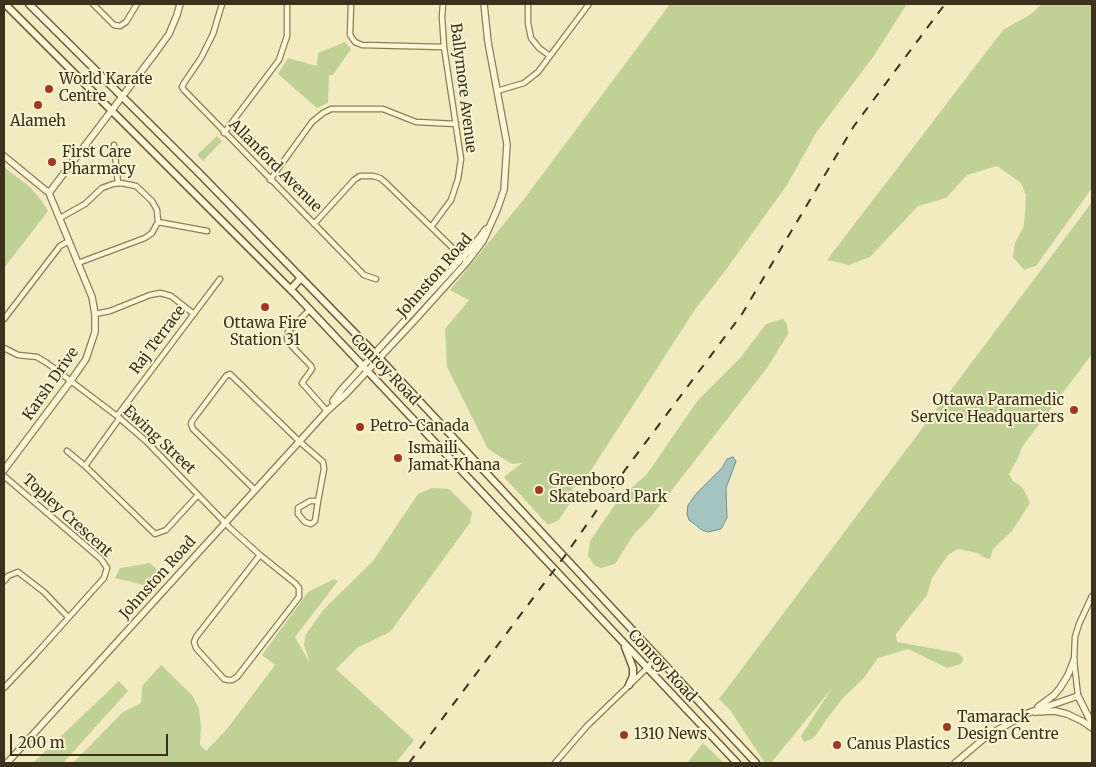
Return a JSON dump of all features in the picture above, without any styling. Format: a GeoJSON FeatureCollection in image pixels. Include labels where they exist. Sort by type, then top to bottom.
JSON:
{"type":"FeatureCollection","features":[{"type":"Feature","properties":{"kind":"main road","name":"Conroy Road"},"geometry":{"type":"LineString","coordinates":[[5,4],[291,289],[737,763]]}},
{"type":"Feature","properties":{"kind":"main road","name":"Conroy Road"},"geometry":{"type":"LineString","coordinates":[[28,4],[122,96],[377,356],[756,763]]}},
{"type":"Feature","properties":{"kind":"main road"},"geometry":{"type":"LineString","coordinates":[[291,289],[301,278]]}},
{"type":"Feature","properties":{"kind":"main road"},"geometry":{"type":"LineString","coordinates":[[622,641],[632,665],[632,676],[628,685]]}},
{"type":"Feature","properties":{"kind":"street"},"geometry":{"type":"LineString","coordinates":[[93,4],[114,25],[120,26],[126,22],[137,4]]}},
{"type":"Feature","properties":{"kind":"street"},"geometry":{"type":"LineString","coordinates":[[4,156],[49,193],[169,34],[178,15],[180,4]]}},
{"type":"Feature","properties":{"kind":"street","name":"Allanford Avenue"},"geometry":{"type":"LineString","coordinates":[[222,4],[217,24],[208,45],[182,87],[186,94],[314,224],[354,180],[366,175],[380,178],[467,262]]}},
{"type":"Feature","properties":{"kind":"street"},"geometry":{"type":"LineString","coordinates":[[224,133],[279,60],[287,36],[287,4]]}},
{"type":"Feature","properties":{"kind":"street"},"geometry":{"type":"LineString","coordinates":[[351,4],[350,35],[355,42],[362,45],[444,47]]}},
{"type":"Feature","properties":{"kind":"street","name":"Ballymore Avenue"},"geometry":{"type":"LineString","coordinates":[[431,227],[451,200],[458,179],[461,159],[444,47],[443,4]]}},
{"type":"Feature","properties":{"kind":"street","name":"Johnston Road"},"geometry":{"type":"LineString","coordinates":[[7,763],[300,442],[342,389],[377,356],[467,262],[483,241],[494,219],[504,190],[507,144],[488,42],[484,4]]}},
{"type":"Feature","properties":{"kind":"street"},"geometry":{"type":"LineString","coordinates":[[528,4],[528,23],[531,38],[539,48],[550,56]]}},
{"type":"Feature","properties":{"kind":"street"},"geometry":{"type":"LineString","coordinates":[[497,91],[524,83],[538,72],[589,4]]}},
{"type":"Feature","properties":{"kind":"street"},"geometry":{"type":"LineString","coordinates":[[270,180],[312,122],[331,109],[382,109],[416,122],[456,124]]}},
{"type":"Feature","properties":{"kind":"street"},"geometry":{"type":"LineString","coordinates":[[114,145],[118,183]]}},
{"type":"Feature","properties":{"kind":"street"},"geometry":{"type":"LineString","coordinates":[[60,218],[85,204],[106,186],[118,183],[136,186],[155,205],[158,222],[152,233],[145,238],[78,263]]}},
{"type":"Feature","properties":{"kind":"street","name":"Karsh Drive"},"geometry":{"type":"LineString","coordinates":[[4,470],[86,359],[95,332],[95,314],[92,297],[49,193]]}},
{"type":"Feature","properties":{"kind":"street","name":"Johnston Road"},"geometry":{"type":"LineString","coordinates":[[377,356],[479,239],[494,219]]}},
{"type":"Feature","properties":{"kind":"street"},"geometry":{"type":"LineString","coordinates":[[158,222],[207,231]]}},
{"type":"Feature","properties":{"kind":"street"},"geometry":{"type":"LineString","coordinates":[[314,224],[364,275],[376,279]]}},
{"type":"Feature","properties":{"kind":"street"},"geometry":{"type":"LineString","coordinates":[[4,319],[60,246],[69,241]]}},
{"type":"Feature","properties":{"kind":"street","name":"Raj Terrace"},"geometry":{"type":"LineString","coordinates":[[85,466],[220,279]]}},
{"type":"Feature","properties":{"kind":"street"},"geometry":{"type":"LineString","coordinates":[[95,314],[110,311],[150,295],[160,293],[172,296],[194,314]]}},
{"type":"Feature","properties":{"kind":"street"},"geometry":{"type":"LineString","coordinates":[[310,309],[288,332],[287,338],[288,342],[312,369],[302,383],[327,410]]}},
{"type":"Feature","properties":{"kind":"street","name":"Ewing Street"},"geometry":{"type":"LineString","coordinates":[[4,348],[18,355],[37,357],[47,363],[118,418],[146,441],[225,523],[299,588],[299,597],[237,677],[232,680],[224,679],[196,648],[194,642],[260,555]]}},
{"type":"Feature","properties":{"kind":"street"},"geometry":{"type":"LineString","coordinates":[[255,490],[193,429],[191,424],[226,376],[230,374],[323,462],[324,469],[315,521],[311,524],[305,522],[298,514],[298,508],[310,501],[318,501]]}},
{"type":"Feature","properties":{"kind":"street"},"geometry":{"type":"LineString","coordinates":[[67,451],[156,534],[166,530],[198,495]]}},
{"type":"Feature","properties":{"kind":"street","name":"Topley Crescent"},"geometry":{"type":"LineString","coordinates":[[4,476],[101,559],[107,568],[104,578],[4,688]]}},
{"type":"Feature","properties":{"kind":"street"},"geometry":{"type":"LineString","coordinates":[[4,581],[8,576],[18,572],[44,592],[68,617]]}},
{"type":"Feature","properties":{"kind":"street"},"geometry":{"type":"LineString","coordinates":[[1092,596],[1079,624],[1074,660],[1078,696],[1092,724]]}},
{"type":"Feature","properties":{"kind":"street"},"geometry":{"type":"LineString","coordinates":[[555,763],[587,726],[647,668],[656,656]]}},
{"type":"Feature","properties":{"kind":"street"},"geometry":{"type":"LineString","coordinates":[[955,763],[987,736],[1028,713],[1054,695],[1068,676],[1074,660]]}},
{"type":"Feature","properties":{"kind":"street"},"geometry":{"type":"LineString","coordinates":[[1028,713],[1078,696]]}},
{"type":"Feature","properties":{"kind":"street"},"geometry":{"type":"LineString","coordinates":[[1028,713],[1055,711],[1082,721],[1092,728]]}},
{"type":"Feature","properties":{"kind":"green space"},"geometry":{"type":"Polygon","coordinates":[[[670,4],[907,4],[873,57],[816,133],[787,185],[696,308],[586,478],[572,489],[576,493],[559,520],[548,525],[504,477],[522,463],[512,464],[488,449],[447,367],[445,329],[469,300],[450,290],[524,199],[670,4]]]}},
{"type":"Feature","properties":{"kind":"green space"},"geometry":{"type":"Polygon","coordinates":[[[1042,4],[1092,4],[1092,188],[1036,266],[1024,270],[1013,257],[1015,243],[1024,226],[1026,195],[1021,183],[997,166],[967,175],[946,198],[918,206],[870,257],[849,265],[827,260],[1003,30],[1031,14],[1042,4]]]}},
{"type":"Feature","properties":{"kind":"green space"},"geometry":{"type":"Polygon","coordinates":[[[345,42],[351,49],[333,75],[329,75],[328,103],[317,108],[278,74],[288,58],[317,66],[318,53],[345,42]]]}},
{"type":"Feature","properties":{"kind":"green space"},"geometry":{"type":"Polygon","coordinates":[[[217,136],[222,141],[203,161],[197,155],[217,136]]]}},
{"type":"Feature","properties":{"kind":"green space"},"geometry":{"type":"Polygon","coordinates":[[[4,167],[31,188],[48,211],[4,268],[4,167]]]}},
{"type":"Feature","properties":{"kind":"green space"},"geometry":{"type":"Polygon","coordinates":[[[1092,202],[1092,354],[1022,447],[1009,474],[1013,481],[1023,488],[1030,503],[1012,531],[993,549],[990,559],[978,553],[958,549],[948,555],[932,578],[927,595],[896,634],[897,642],[958,653],[963,658],[963,661],[961,664],[947,668],[908,649],[878,658],[863,679],[844,697],[812,739],[804,742],[801,736],[832,688],[771,763],[765,763],[730,710],[719,699],[1092,202]]]}},
{"type":"Feature","properties":{"kind":"green space"},"geometry":{"type":"Polygon","coordinates":[[[783,319],[787,324],[788,334],[767,368],[650,518],[634,534],[615,564],[601,568],[595,566],[588,556],[590,541],[618,500],[647,474],[698,400],[741,357],[766,324],[783,319]]]}},
{"type":"Feature","properties":{"kind":"green space"},"geometry":{"type":"Polygon","coordinates":[[[432,488],[449,489],[472,512],[470,523],[390,632],[357,648],[336,669],[414,740],[396,763],[73,763],[123,712],[141,703],[142,686],[161,665],[192,695],[199,709],[200,745],[206,751],[227,729],[275,665],[262,655],[308,592],[334,579],[338,581],[295,637],[310,663],[304,645],[306,634],[324,609],[373,561],[418,494],[432,488]]]}},
{"type":"Feature","properties":{"kind":"green space"},"geometry":{"type":"Polygon","coordinates":[[[150,563],[163,575],[152,587],[115,578],[120,568],[150,563]]]}},
{"type":"Feature","properties":{"kind":"green space"},"geometry":{"type":"Polygon","coordinates":[[[119,681],[128,691],[63,763],[33,763],[119,681]]]}},
{"type":"Feature","properties":{"kind":"green space"},"geometry":{"type":"Polygon","coordinates":[[[703,743],[724,763],[687,763],[703,743]]]}},
{"type":"Feature","properties":{"kind":"water"},"geometry":{"type":"Polygon","coordinates":[[[733,457],[736,461],[726,488],[727,518],[721,529],[708,532],[702,530],[689,520],[687,514],[688,505],[696,494],[722,468],[727,459],[733,457]]]}},
{"type":"Feature","properties":{"kind":"railway"},"geometry":{"type":"LineString","coordinates":[[409,763],[564,557],[625,470],[742,314],[854,126],[945,4]]}},
{"type":"Feature","properties":{"kind":"place","name":"World Karate Centre"},"geometry":{"type":"Point","coordinates":[49,89]}},
{"type":"Feature","properties":{"kind":"place","name":"Alameh"},"geometry":{"type":"Point","coordinates":[38,105]}},
{"type":"Feature","properties":{"kind":"place","name":"First Care Pharmacy"},"geometry":{"type":"Point","coordinates":[52,162]}},
{"type":"Feature","properties":{"kind":"place","name":"Ottawa Fire Station 31"},"geometry":{"type":"Point","coordinates":[265,307]}},
{"type":"Feature","properties":{"kind":"place","name":"Ottawa Paramedic Service Headquarters"},"geometry":{"type":"Point","coordinates":[1074,410]}},
{"type":"Feature","properties":{"kind":"place","name":"Petro-Canada"},"geometry":{"type":"Point","coordinates":[360,427]}},
{"type":"Feature","properties":{"kind":"place","name":"Ismaili Jamat Khana"},"geometry":{"type":"Point","coordinates":[398,458]}},
{"type":"Feature","properties":{"kind":"place","name":"Greenboro Skateboard Park"},"geometry":{"type":"Point","coordinates":[539,490]}},
{"type":"Feature","properties":{"kind":"place","name":"Tamarack Design Centre"},"geometry":{"type":"Point","coordinates":[947,727]}},
{"type":"Feature","properties":{"kind":"place","name":"1310 News"},"geometry":{"type":"Point","coordinates":[624,735]}},
{"type":"Feature","properties":{"kind":"place","name":"Canus Plastics"},"geometry":{"type":"Point","coordinates":[837,745]}}]}
